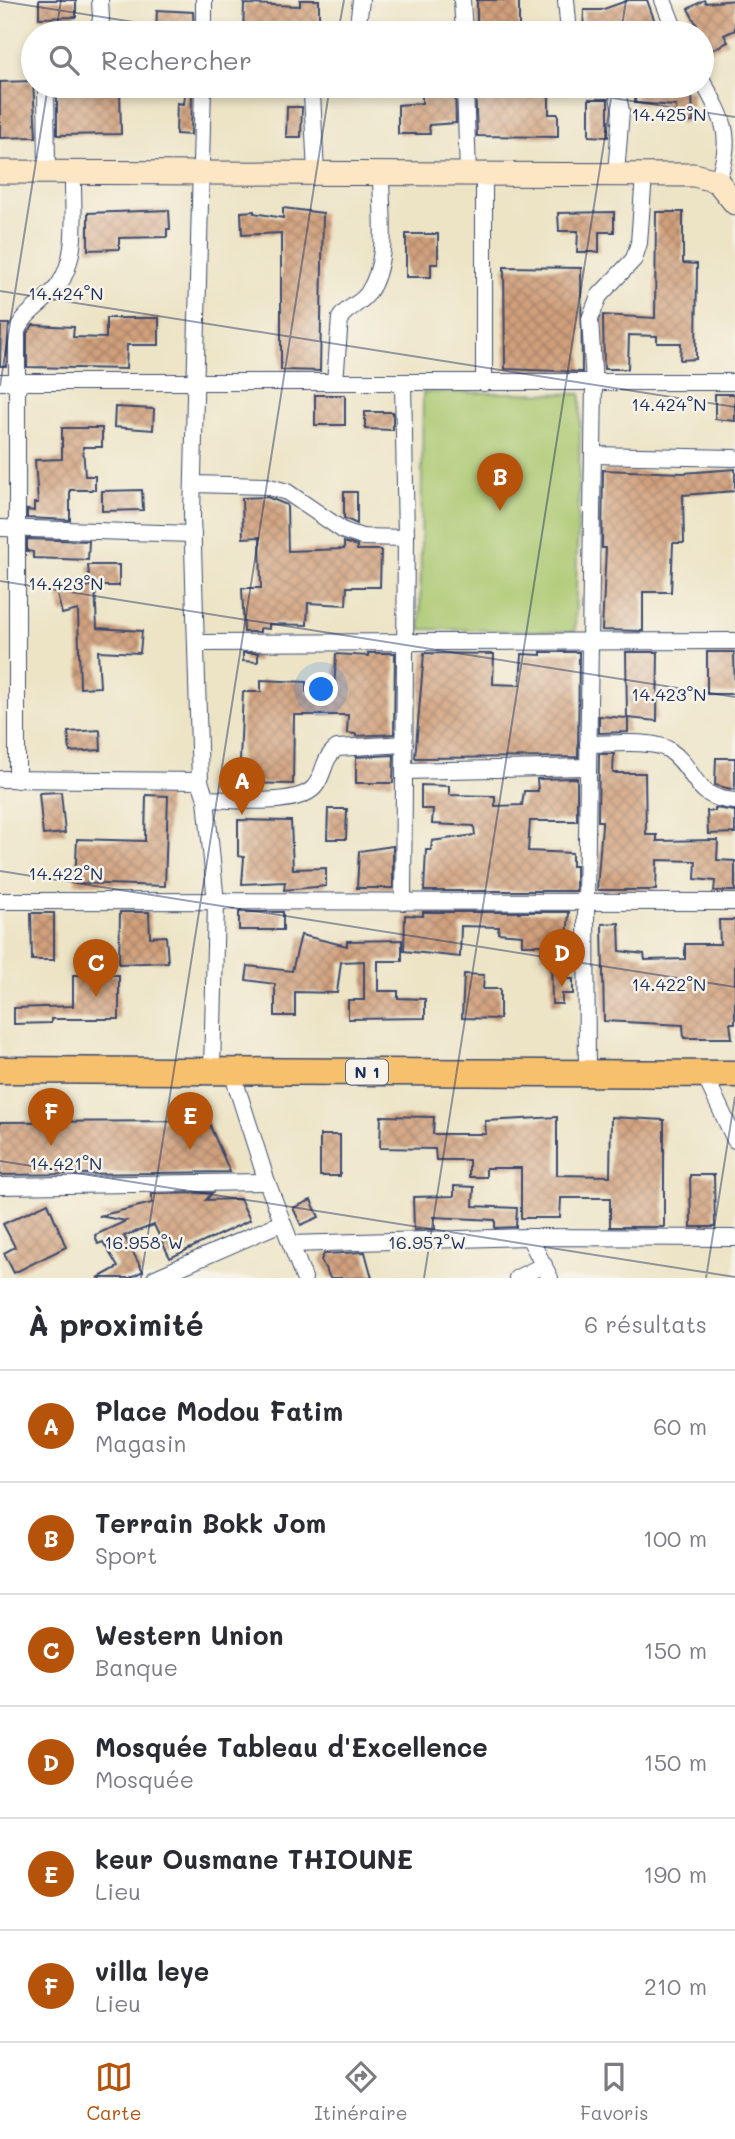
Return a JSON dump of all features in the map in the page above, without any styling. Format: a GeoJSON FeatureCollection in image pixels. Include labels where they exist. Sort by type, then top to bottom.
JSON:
{"type":"FeatureCollection","features":[{"type":"Feature","properties":{"kind":"highway","name":"N 1"},"geometry":{"type":"LineString","coordinates":[[0,1070],[735,1074]]}},
{"type":"Feature","properties":{"kind":"main road"},"geometry":{"type":"LineString","coordinates":[[0,172],[694,175],[717,181],[735,203]]}},
{"type":"Feature","properties":{"kind":"street"},"geometry":{"type":"LineString","coordinates":[[100,0],[100,21]]}},
{"type":"Feature","properties":{"kind":"street"},"geometry":{"type":"LineString","coordinates":[[204,0],[204,21]]}},
{"type":"Feature","properties":{"kind":"street"},"geometry":{"type":"LineString","coordinates":[[358,21],[361,0]]}},
{"type":"Feature","properties":{"kind":"street"},"geometry":{"type":"LineString","coordinates":[[463,0],[464,21]]}},
{"type":"Feature","properties":{"kind":"street"},"geometry":{"type":"LineString","coordinates":[[566,0],[568,21]]}},
{"type":"Feature","properties":{"kind":"street"},"geometry":{"type":"LineString","coordinates":[[663,0],[671,21]]}},
{"type":"Feature","properties":{"kind":"street"},"geometry":{"type":"LineString","coordinates":[[46,98],[47,172]]}},
{"type":"Feature","properties":{"kind":"street"},"geometry":{"type":"LineString","coordinates":[[203,98],[193,534],[200,781],[206,799],[216,903],[222,1071],[304,1278]]}},
{"type":"Feature","properties":{"kind":"street"},"geometry":{"type":"LineString","coordinates":[[312,98],[316,173]]}},
{"type":"Feature","properties":{"kind":"street"},"geometry":{"type":"LineString","coordinates":[[466,98],[476,174],[484,383]]}},
{"type":"Feature","properties":{"kind":"street"},"geometry":{"type":"LineString","coordinates":[[616,174],[621,111],[618,98]]}},
{"type":"Feature","properties":{"kind":"street"},"geometry":{"type":"LineString","coordinates":[[714,98],[732,128],[733,136],[728,166],[717,181]]}},
{"type":"Feature","properties":{"kind":"street"},"geometry":{"type":"LineString","coordinates":[[720,107],[735,100]]}},
{"type":"Feature","properties":{"kind":"street"},"geometry":{"type":"LineString","coordinates":[[17,780],[17,331],[22,320],[56,289],[70,260],[73,172]]}},
{"type":"Feature","properties":{"kind":"street"},"geometry":{"type":"LineString","coordinates":[[335,382],[340,318],[367,295],[378,272],[381,254],[381,175]]}},
{"type":"Feature","properties":{"kind":"street"},"geometry":{"type":"LineString","coordinates":[[587,1074],[586,902],[594,384],[590,319],[599,296],[634,259],[639,243],[644,175]]}},
{"type":"Feature","properties":{"kind":"street"},"geometry":{"type":"LineString","coordinates":[[0,382],[735,382]]}},
{"type":"Feature","properties":{"kind":"street"},"geometry":{"type":"LineString","coordinates":[[403,383],[406,538],[403,902]]}},
{"type":"Feature","properties":{"kind":"street"},"geometry":{"type":"LineString","coordinates":[[593,455],[735,458]]}},
{"type":"Feature","properties":{"kind":"street"},"geometry":{"type":"LineString","coordinates":[[193,484],[266,486],[287,492],[344,531],[362,537],[406,538]]}},
{"type":"Feature","properties":{"kind":"street"},"geometry":{"type":"LineString","coordinates":[[0,528],[193,534]]}},
{"type":"Feature","properties":{"kind":"street"},"geometry":{"type":"LineString","coordinates":[[196,643],[406,645],[735,641]]}},
{"type":"Feature","properties":{"kind":"street"},"geometry":{"type":"LineString","coordinates":[[206,799],[298,798],[317,784],[328,755],[337,748],[405,744]]}},
{"type":"Feature","properties":{"kind":"street"},"geometry":{"type":"LineString","coordinates":[[589,744],[654,745],[669,750],[705,793],[735,801]]}},
{"type":"Feature","properties":{"kind":"street"},"geometry":{"type":"LineString","coordinates":[[404,771],[588,767]]}},
{"type":"Feature","properties":{"kind":"street"},"geometry":{"type":"LineString","coordinates":[[0,779],[200,781]]}},
{"type":"Feature","properties":{"kind":"street"},"geometry":{"type":"LineString","coordinates":[[0,901],[735,902]]}},
{"type":"Feature","properties":{"kind":"street"},"geometry":{"type":"LineString","coordinates":[[704,1074],[735,1140]]}},
{"type":"Feature","properties":{"kind":"street"},"geometry":{"type":"LineString","coordinates":[[0,1186],[267,1182]]}},
{"type":"Feature","properties":{"kind":"street"},"geometry":{"type":"LineString","coordinates":[[155,1278],[281,1223]]}},
{"type":"Feature","properties":{"kind":"street"},"geometry":{"type":"LineString","coordinates":[[291,1244],[529,1237],[735,1238]]}},
{"type":"Feature","properties":{"kind":"street"},"geometry":{"type":"LineString","coordinates":[[517,1278],[547,1271],[529,1237]]}},
{"type":"Feature","properties":{"kind":"green space"},"geometry":{"type":"Polygon","coordinates":[[[423,392],[581,394],[575,632],[420,629],[423,392]]]}},
{"type":"Feature","properties":{"kind":"building"},"geometry":{"type":"Polygon","coordinates":[[[39,0],[76,0],[76,17],[39,18],[39,0]]]}},
{"type":"Feature","properties":{"kind":"building"},"geometry":{"type":"Polygon","coordinates":[[[300,0],[319,0],[319,21],[243,21],[244,4],[300,6],[300,0]]]}},
{"type":"Feature","properties":{"kind":"building"},"geometry":{"type":"Polygon","coordinates":[[[477,0],[519,0],[519,21],[477,21],[477,0]]]}},
{"type":"Feature","properties":{"kind":"building"},"geometry":{"type":"Polygon","coordinates":[[[629,0],[647,0],[655,21],[583,21],[584,10],[601,10],[629,0]]]}},
{"type":"Feature","properties":{"kind":"building"},"geometry":{"type":"Polygon","coordinates":[[[704,0],[706,3],[735,0],[735,30],[724,35],[728,42],[714,49],[714,21],[695,21],[688,9],[704,0]]]}},
{"type":"Feature","properties":{"kind":"building"},"geometry":{"type":"Polygon","coordinates":[[[157,10],[193,12],[193,21],[157,21],[157,10]]]}},
{"type":"Feature","properties":{"kind":"building"},"geometry":{"type":"Polygon","coordinates":[[[21,81],[21,98],[34,98],[36,137],[0,138],[0,82],[21,81]]]}},
{"type":"Feature","properties":{"kind":"building"},"geometry":{"type":"Polygon","coordinates":[[[57,98],[120,98],[121,134],[57,135],[57,98]]]}},
{"type":"Feature","properties":{"kind":"building"},"geometry":{"type":"Polygon","coordinates":[[[185,98],[192,98],[191,135],[176,134],[177,103],[184,104],[185,98]]]}},
{"type":"Feature","properties":{"kind":"building"},"geometry":{"type":"Polygon","coordinates":[[[422,98],[455,98],[456,123],[429,125],[430,134],[398,134],[398,105],[422,103],[422,98]]]}},
{"type":"Feature","properties":{"kind":"building"},"geometry":{"type":"Polygon","coordinates":[[[475,98],[549,98],[549,114],[558,114],[558,137],[477,136],[475,98]]]}},
{"type":"Feature","properties":{"kind":"building"},"geometry":{"type":"Polygon","coordinates":[[[635,98],[692,98],[693,122],[677,123],[676,106],[635,103],[635,98]]]}},
{"type":"Feature","properties":{"kind":"building"},"geometry":{"type":"Polygon","coordinates":[[[589,99],[608,99],[608,137],[589,136],[589,99]]]}},
{"type":"Feature","properties":{"kind":"building"},"geometry":{"type":"Polygon","coordinates":[[[287,107],[302,107],[301,137],[286,137],[287,107]]]}},
{"type":"Feature","properties":{"kind":"building"},"geometry":{"type":"Polygon","coordinates":[[[283,208],[323,213],[320,371],[281,370],[281,233],[242,235],[241,212],[254,211],[283,218],[283,208]]]}},
{"type":"Feature","properties":{"kind":"building"},"geometry":{"type":"Polygon","coordinates":[[[169,210],[170,229],[167,229],[167,237],[119,238],[119,249],[88,250],[88,213],[169,210]]]}},
{"type":"Feature","properties":{"kind":"building"},"geometry":{"type":"Polygon","coordinates":[[[614,212],[614,232],[599,232],[599,252],[577,252],[578,231],[559,231],[558,213],[614,212]]]}},
{"type":"Feature","properties":{"kind":"building"},"geometry":{"type":"Polygon","coordinates":[[[656,212],[683,212],[683,263],[697,264],[696,359],[680,360],[681,343],[657,343],[657,336],[629,335],[628,369],[604,369],[603,315],[655,318],[656,212]]]}},
{"type":"Feature","properties":{"kind":"building"},"geometry":{"type":"Polygon","coordinates":[[[406,234],[438,234],[438,264],[431,264],[431,277],[406,277],[406,234]]]}},
{"type":"Feature","properties":{"kind":"building"},"geometry":{"type":"Polygon","coordinates":[[[504,267],[581,268],[582,372],[505,369],[504,267]]]}},
{"type":"Feature","properties":{"kind":"building"},"geometry":{"type":"Polygon","coordinates":[[[106,318],[159,318],[159,345],[127,345],[126,369],[27,367],[27,333],[33,325],[74,327],[73,337],[106,338],[106,318]]]}},
{"type":"Feature","properties":{"kind":"building"},"geometry":{"type":"Polygon","coordinates":[[[1,324],[9,324],[6,366],[0,366],[1,324]]]}},
{"type":"Feature","properties":{"kind":"building"},"geometry":{"type":"Polygon","coordinates":[[[715,394],[735,394],[735,421],[715,419],[715,394]]]}},
{"type":"Feature","properties":{"kind":"building"},"geometry":{"type":"Polygon","coordinates":[[[315,395],[345,395],[345,425],[315,425],[315,395]]]}},
{"type":"Feature","properties":{"kind":"building"},"geometry":{"type":"Polygon","coordinates":[[[115,407],[154,409],[153,430],[114,427],[115,407]]]}},
{"type":"Feature","properties":{"kind":"building"},"geometry":{"type":"Polygon","coordinates":[[[365,412],[393,412],[393,430],[365,429],[365,412]]]}},
{"type":"Feature","properties":{"kind":"building"},"geometry":{"type":"Polygon","coordinates":[[[62,428],[102,428],[102,447],[83,447],[85,476],[95,476],[95,490],[70,490],[70,520],[27,518],[27,510],[34,511],[34,503],[38,503],[35,460],[62,459],[62,428]]]}},
{"type":"Feature","properties":{"kind":"building"},"geometry":{"type":"Polygon","coordinates":[[[735,469],[735,491],[683,495],[684,543],[673,543],[671,592],[643,592],[643,631],[602,630],[606,548],[602,548],[603,470],[683,473],[735,469]]]}},
{"type":"Feature","properties":{"kind":"building"},"geometry":{"type":"Polygon","coordinates":[[[142,490],[143,510],[102,511],[102,491],[142,490]]]}},
{"type":"Feature","properties":{"kind":"building"},"geometry":{"type":"Polygon","coordinates":[[[344,492],[357,492],[357,524],[344,518],[344,492]]]}},
{"type":"Feature","properties":{"kind":"building"},"geometry":{"type":"Polygon","coordinates":[[[267,497],[287,505],[288,551],[344,549],[344,542],[357,546],[357,550],[381,550],[380,587],[347,587],[346,605],[308,603],[307,625],[269,624],[269,629],[260,628],[260,632],[244,632],[242,588],[261,588],[260,537],[243,538],[242,498],[267,497]]]}},
{"type":"Feature","properties":{"kind":"building"},"geometry":{"type":"Polygon","coordinates":[[[27,539],[89,541],[88,560],[33,558],[33,552],[27,551],[27,539]]]}},
{"type":"Feature","properties":{"kind":"building"},"geometry":{"type":"Polygon","coordinates":[[[88,565],[119,565],[119,586],[95,586],[97,628],[142,631],[140,653],[98,651],[100,687],[80,688],[78,610],[62,614],[57,594],[90,586],[88,565]]]}},
{"type":"Feature","properties":{"kind":"building"},"geometry":{"type":"Polygon","coordinates":[[[541,652],[579,652],[578,757],[415,758],[424,653],[494,654],[493,684],[520,685],[522,654],[541,655],[541,652]]]}},
{"type":"Feature","properties":{"kind":"building"},"geometry":{"type":"Polygon","coordinates":[[[626,652],[658,652],[657,721],[628,718],[628,732],[599,733],[599,716],[627,718],[626,652]]]}},
{"type":"Feature","properties":{"kind":"building"},"geometry":{"type":"Polygon","coordinates":[[[707,652],[734,652],[735,694],[707,694],[707,652]]]}},
{"type":"Feature","properties":{"kind":"building"},"geometry":{"type":"Polygon","coordinates":[[[243,653],[258,653],[258,662],[243,661],[243,653]]]}},
{"type":"Feature","properties":{"kind":"building"},"geometry":{"type":"Polygon","coordinates":[[[368,653],[395,653],[394,734],[356,736],[347,733],[348,715],[294,715],[293,784],[239,783],[243,692],[261,692],[261,680],[306,682],[306,692],[334,692],[336,654],[368,656],[368,653]]]}},
{"type":"Feature","properties":{"kind":"building"},"geometry":{"type":"Polygon","coordinates":[[[100,730],[101,750],[70,752],[68,732],[100,730]]]}},
{"type":"Feature","properties":{"kind":"building"},"geometry":{"type":"Polygon","coordinates":[[[599,754],[614,754],[613,773],[645,773],[646,835],[657,835],[657,841],[718,840],[717,860],[735,861],[735,891],[714,891],[715,881],[695,879],[696,861],[657,860],[656,890],[597,890],[602,825],[602,821],[598,821],[599,754]]]}},
{"type":"Feature","properties":{"kind":"building"},"geometry":{"type":"Polygon","coordinates":[[[394,755],[393,783],[356,783],[356,757],[394,755]]]}},
{"type":"Feature","properties":{"kind":"building"},"geometry":{"type":"Polygon","coordinates":[[[716,758],[735,758],[735,790],[715,785],[716,758]]]}},
{"type":"Feature","properties":{"kind":"building"},"geometry":{"type":"Polygon","coordinates":[[[577,778],[577,821],[530,821],[528,851],[572,853],[572,866],[576,866],[576,891],[424,891],[426,850],[431,850],[432,841],[475,835],[474,826],[432,824],[433,809],[421,809],[421,785],[449,786],[449,795],[495,796],[495,806],[522,805],[524,791],[538,791],[537,779],[577,778]]]}},
{"type":"Feature","properties":{"kind":"building"},"geometry":{"type":"Polygon","coordinates":[[[61,792],[65,833],[43,835],[39,793],[61,792]]]}},
{"type":"Feature","properties":{"kind":"building"},"geometry":{"type":"Polygon","coordinates":[[[146,795],[168,796],[165,886],[75,883],[77,839],[145,841],[146,795]]]}},
{"type":"Feature","properties":{"kind":"building"},"geometry":{"type":"Polygon","coordinates":[[[715,808],[735,811],[735,833],[708,834],[707,811],[715,811],[715,808]]]}},
{"type":"Feature","properties":{"kind":"building"},"geometry":{"type":"Polygon","coordinates":[[[328,809],[347,809],[346,839],[327,839],[328,809]]]}},
{"type":"Feature","properties":{"kind":"building"},"geometry":{"type":"Polygon","coordinates":[[[238,820],[291,821],[293,869],[326,868],[326,886],[284,890],[285,882],[242,884],[244,857],[238,856],[238,820]]]}},
{"type":"Feature","properties":{"kind":"building"},"geometry":{"type":"Polygon","coordinates":[[[393,846],[393,888],[357,888],[359,851],[393,846]]]}},
{"type":"Feature","properties":{"kind":"building"},"geometry":{"type":"Polygon","coordinates":[[[120,912],[149,912],[150,937],[166,936],[168,962],[119,964],[120,912]]]}},
{"type":"Feature","properties":{"kind":"building"},"geometry":{"type":"Polygon","coordinates":[[[239,912],[283,912],[283,930],[239,930],[239,912]]]}},
{"type":"Feature","properties":{"kind":"building"},"geometry":{"type":"Polygon","coordinates":[[[423,912],[569,912],[565,966],[568,966],[567,979],[573,979],[573,994],[562,994],[562,1004],[552,1004],[551,956],[541,955],[542,945],[522,945],[522,935],[498,933],[499,927],[461,926],[460,957],[404,951],[405,915],[423,916],[423,912]]]}},
{"type":"Feature","properties":{"kind":"building"},"geometry":{"type":"Polygon","coordinates":[[[31,913],[54,913],[54,960],[32,960],[31,913]]]}},
{"type":"Feature","properties":{"kind":"building"},"geometry":{"type":"Polygon","coordinates":[[[719,920],[735,920],[735,1023],[730,1023],[732,1038],[684,1038],[683,1025],[604,1021],[602,924],[619,923],[620,951],[644,954],[645,960],[685,959],[685,944],[720,944],[719,920]]]}},
{"type":"Feature","properties":{"kind":"building"},"geometry":{"type":"Polygon","coordinates":[[[301,935],[347,946],[347,941],[402,940],[402,961],[378,961],[378,991],[398,991],[398,998],[425,999],[425,1018],[348,1019],[348,1000],[364,1000],[364,961],[341,962],[337,993],[295,992],[295,1016],[275,1016],[275,984],[246,980],[248,966],[292,971],[301,935]]]}},
{"type":"Feature","properties":{"kind":"building"},"geometry":{"type":"Polygon","coordinates":[[[464,974],[484,975],[483,989],[500,989],[500,1019],[462,1018],[464,974]]]}},
{"type":"Feature","properties":{"kind":"building"},"geometry":{"type":"Polygon","coordinates":[[[73,975],[119,975],[119,1019],[51,1019],[51,1023],[14,1024],[14,1008],[73,1006],[73,975]]]}},
{"type":"Feature","properties":{"kind":"building"},"geometry":{"type":"Polygon","coordinates":[[[381,1116],[434,1117],[433,1134],[486,1134],[485,1121],[557,1117],[557,1175],[610,1176],[611,1117],[664,1120],[664,1227],[610,1227],[610,1198],[561,1198],[560,1218],[521,1218],[521,1168],[486,1168],[486,1177],[469,1177],[469,1160],[436,1160],[435,1149],[380,1148],[381,1116]]]}},
{"type":"Feature","properties":{"kind":"building"},"geometry":{"type":"Polygon","coordinates":[[[208,1121],[230,1172],[0,1175],[0,1122],[208,1121]]]}},
{"type":"Feature","properties":{"kind":"building"},"geometry":{"type":"Polygon","coordinates":[[[320,1135],[340,1135],[340,1176],[320,1176],[320,1135]]]}},
{"type":"Feature","properties":{"kind":"building"},"geometry":{"type":"Polygon","coordinates":[[[690,1175],[714,1175],[715,1227],[691,1227],[690,1175]]]}},
{"type":"Feature","properties":{"kind":"building"},"geometry":{"type":"Polygon","coordinates":[[[454,1186],[474,1187],[473,1206],[517,1208],[516,1227],[495,1228],[495,1220],[434,1217],[435,1229],[414,1230],[413,1197],[454,1196],[454,1186]]]}},
{"type":"Feature","properties":{"kind":"building"},"geometry":{"type":"Polygon","coordinates":[[[212,1193],[206,1200],[240,1199],[250,1220],[170,1258],[154,1225],[124,1236],[143,1271],[130,1278],[98,1278],[118,1267],[103,1242],[98,1244],[95,1235],[126,1221],[99,1216],[152,1203],[152,1194],[212,1193]]]}},
{"type":"Feature","properties":{"kind":"building"},"geometry":{"type":"Polygon","coordinates":[[[311,1200],[319,1217],[301,1225],[293,1208],[311,1200]]]}},
{"type":"Feature","properties":{"kind":"building"},"geometry":{"type":"Polygon","coordinates":[[[48,1203],[66,1247],[14,1273],[4,1253],[15,1247],[3,1224],[48,1203]]]}},
{"type":"Feature","properties":{"kind":"building"},"geometry":{"type":"Polygon","coordinates":[[[365,1252],[372,1278],[330,1278],[321,1260],[324,1254],[365,1252]]]}},
{"type":"Feature","properties":{"kind":"place","name":"Terrain Bokk Jom"},"geometry":{"type":"Point","coordinates":[500,511]}},
{"type":"Feature","properties":{"kind":"place","name":"Place Modou Fatim"},"geometry":{"type":"Point","coordinates":[242,815]}},
{"type":"Feature","properties":{"kind":"place","name":"Mosquée Tableau d'Excellence"},"geometry":{"type":"Point","coordinates":[562,987]}},
{"type":"Feature","properties":{"kind":"place","name":"Western Union"},"geometry":{"type":"Point","coordinates":[96,997]}},
{"type":"Feature","properties":{"kind":"place","name":"villa leye"},"geometry":{"type":"Point","coordinates":[51,1146]}},
{"type":"Feature","properties":{"kind":"place","name":"keur Ousmane THIOUNE"},"geometry":{"type":"Point","coordinates":[190,1150]}}]}
